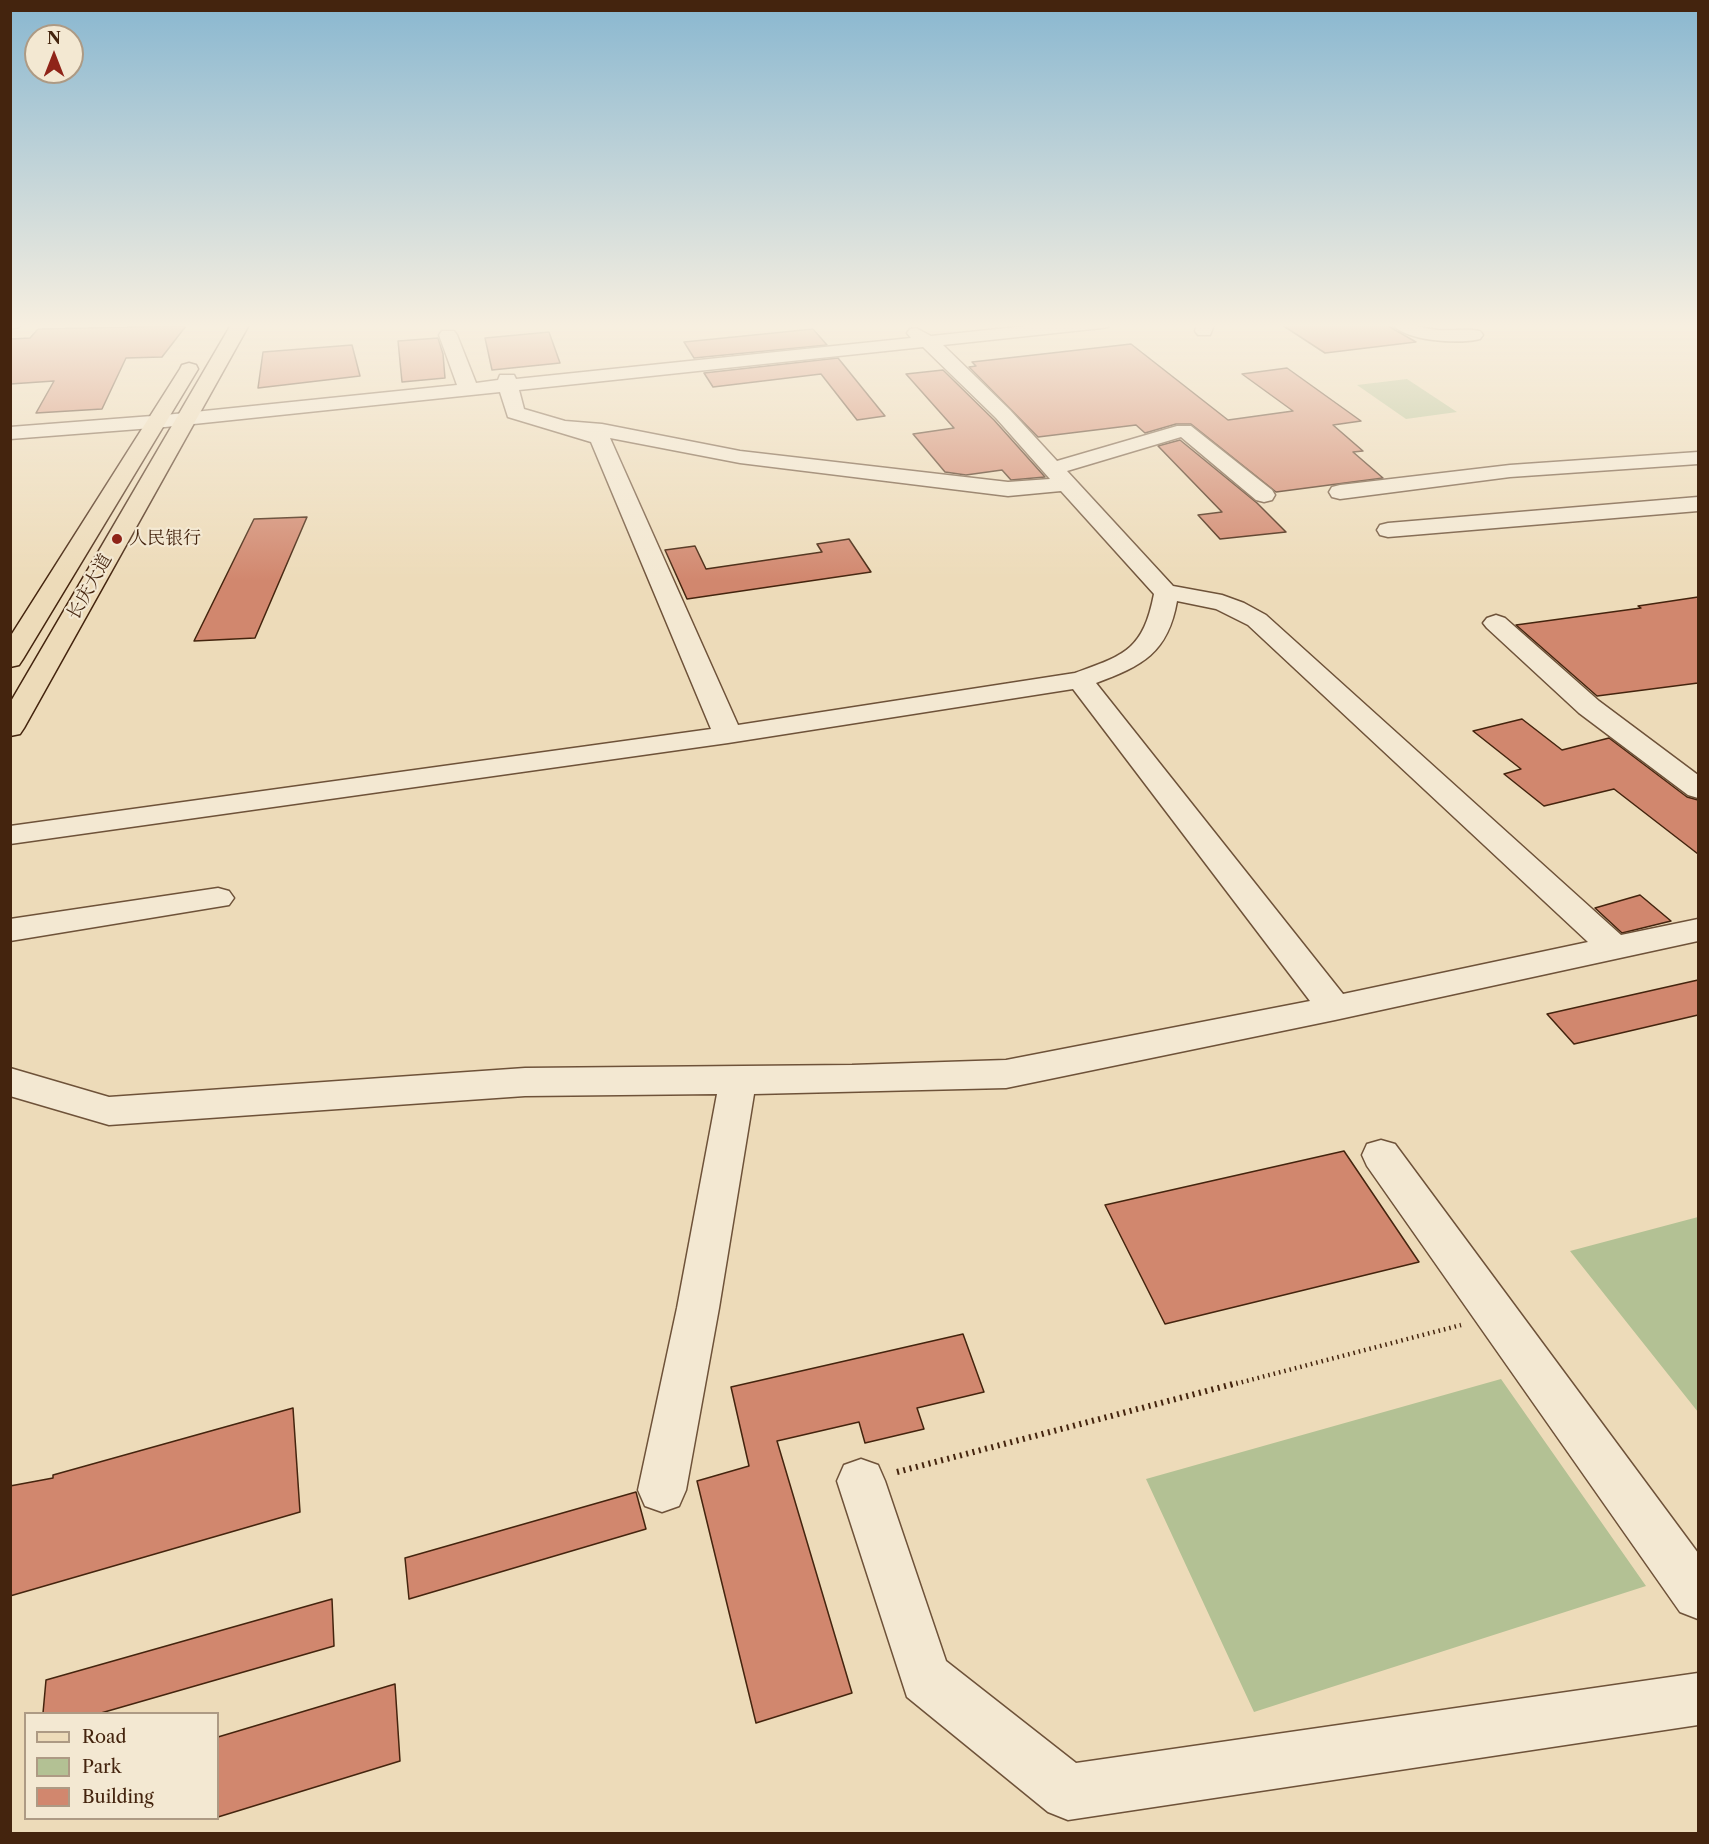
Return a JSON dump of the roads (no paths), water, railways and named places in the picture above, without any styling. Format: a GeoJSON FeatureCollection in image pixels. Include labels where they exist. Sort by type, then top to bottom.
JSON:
{"type":"FeatureCollection","features":[{"type":"Feature","properties":{"kind":"main road","name":"长庆大道"},"geometry":{"type":"LineString","coordinates":[[10,659],[164,409]]}},
{"type":"Feature","properties":{"kind":"main road","name":"长庆大道"},"geometry":{"type":"LineString","coordinates":[[10,728],[191,409]]}},
{"type":"Feature","properties":{"kind":"street"},"geometry":{"type":"LineString","coordinates":[[10,433],[252,409]]}},
{"type":"Feature","properties":{"kind":"street"},"geometry":{"type":"LineString","coordinates":[[514,409],[515,413],[600,438],[728,735]]}},
{"type":"Feature","properties":{"kind":"street"},"geometry":{"type":"LineString","coordinates":[[998,409],[1166,593],[1192,594],[1217,600],[1240,609],[1257,620],[1612,946]]}},
{"type":"Feature","properties":{"kind":"street"},"geometry":{"type":"LineString","coordinates":[[10,428],[158,419]]}},
{"type":"Feature","properties":{"kind":"street"},"geometry":{"type":"LineString","coordinates":[[560,427],[602,430],[740,457],[1008,489],[1059,476],[1184,430],[1264,495]]}},
{"type":"Feature","properties":{"kind":"street"},"geometry":{"type":"LineString","coordinates":[[1340,492],[1510,471],[1698,459]]}},
{"type":"Feature","properties":{"kind":"street"},"geometry":{"type":"LineString","coordinates":[[1430,481],[1474,523]]}},
{"type":"Feature","properties":{"kind":"street"},"geometry":{"type":"LineString","coordinates":[[1388,530],[1698,504]]}},
{"type":"Feature","properties":{"kind":"street"},"geometry":{"type":"LineString","coordinates":[[10,835],[728,735],[1080,680],[1123,664],[1151,642],[1162,617],[1166,593]]}},
{"type":"Feature","properties":{"kind":"street"},"geometry":{"type":"LineString","coordinates":[[1496,622],[1589,707],[1698,789]]}},
{"type":"Feature","properties":{"kind":"street"},"geometry":{"type":"LineString","coordinates":[[1080,680],[1335,1008]]}},
{"type":"Feature","properties":{"kind":"street"},"geometry":{"type":"LineString","coordinates":[[10,930],[218,898]]}},
{"type":"Feature","properties":{"kind":"street"},"geometry":{"type":"LineString","coordinates":[[10,1082],[109,1111],[525,1082],[1006,1074],[1335,1008],[1612,946],[1698,930]]}},
{"type":"Feature","properties":{"kind":"street"},"geometry":{"type":"LineString","coordinates":[[662,1490],[698,1308],[738,1080]]}},
{"type":"Feature","properties":{"kind":"street"},"geometry":{"type":"LineString","coordinates":[[1381,1155],[1698,1594]]}},
{"type":"Feature","properties":{"kind":"street"},"geometry":{"type":"LineString","coordinates":[[861,1481],[926,1678],[1068,1792],[1698,1699]]}},
{"type":"Feature","properties":{"kind":"place","name":"人民银行"},"geometry":{"type":"Point","coordinates":[117,539]}}]}
